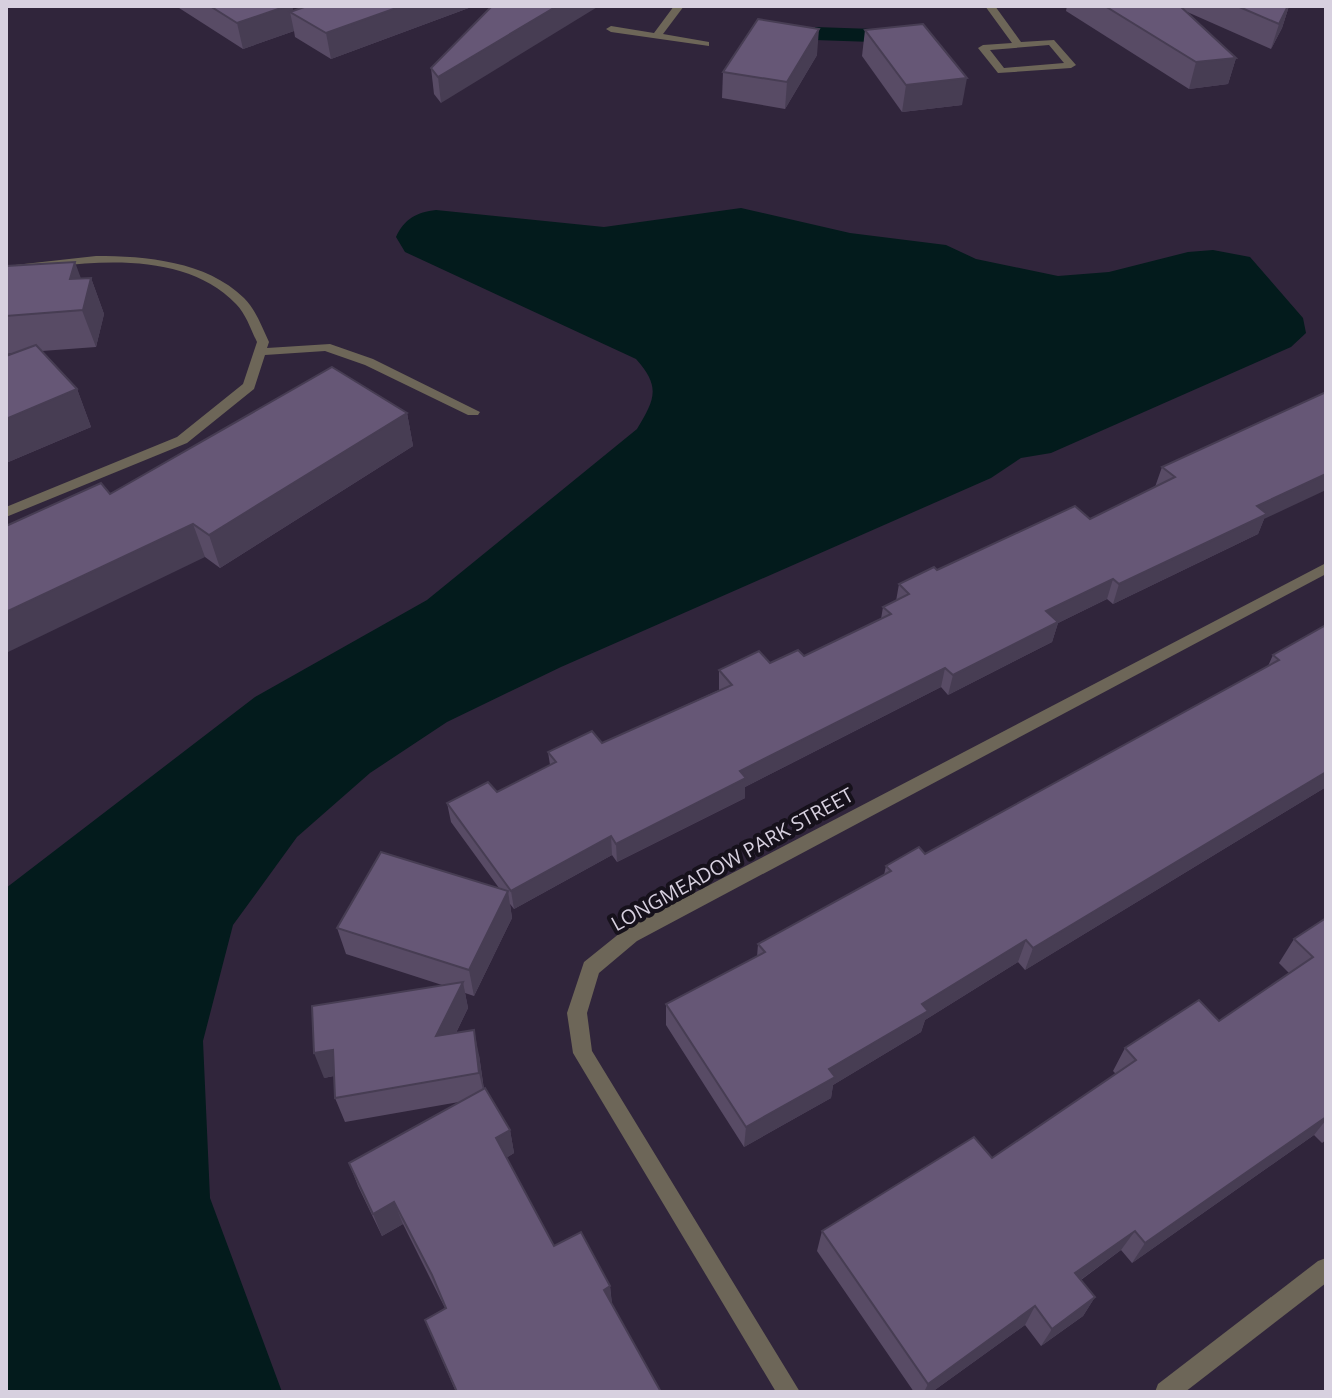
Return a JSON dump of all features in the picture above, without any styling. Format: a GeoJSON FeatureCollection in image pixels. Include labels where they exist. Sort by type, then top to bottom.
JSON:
{"type":"FeatureCollection","features":[{"type":"Feature","properties":{"kind":"street"},"geometry":{"type":"LineString","coordinates":[[657,36],[679,6]]}},
{"type":"Feature","properties":{"kind":"street"},"geometry":{"type":"LineString","coordinates":[[990,6],[1019,45]]}},
{"type":"Feature","properties":{"kind":"street"},"geometry":{"type":"LineString","coordinates":[[611,29],[706,44]]}},
{"type":"Feature","properties":{"kind":"street"},"geometry":{"type":"LineString","coordinates":[[1051,42],[1071,65],[1001,71],[983,48],[1019,45],[1051,42]]}},
{"type":"Feature","properties":{"kind":"street"},"geometry":{"type":"LineString","coordinates":[[6,270],[68,259],[131,258],[203,277],[240,301],[263,342],[249,386],[182,440],[6,512]]}},
{"type":"Feature","properties":{"kind":"street"},"geometry":{"type":"LineString","coordinates":[[260,352],[326,347],[369,362],[473,412]]}},
{"type":"Feature","properties":{"kind":"street","name":"LONGMEADOW PARK STREET"},"geometry":{"type":"LineString","coordinates":[[789,1392],[583,1053],[577,1013],[591,968],[631,935],[1326,568]]}},
{"type":"Feature","properties":{"kind":"street"},"geometry":{"type":"LineString","coordinates":[[1166,1392],[1326,1269]]}},
{"type":"Feature","properties":{"kind":"shaded area"},"geometry":{"type":"Polygon","coordinates":[[[815,27],[873,29],[873,42],[815,40],[815,27]]]}},
{"type":"Feature","properties":{"kind":"shaded area"},"geometry":{"type":"Polygon","coordinates":[[[741,208],[850,233],[946,245],[976,259],[1058,276],[1109,272],[1188,252],[1213,250],[1250,257],[1303,318],[1306,333],[1291,347],[1051,453],[1021,458],[991,478],[561,667],[447,722],[370,773],[297,837],[233,925],[203,1041],[210,1198],[282,1392],[6,1392],[6,888],[255,697],[427,600],[637,429],[651,401],[652,386],[636,359],[405,252],[396,237],[399,231],[412,218],[436,210],[604,227],[741,208]]]}},
{"type":"Feature","properties":{"kind":"building"},"geometry":{"type":"Polygon","coordinates":[[[210,6],[287,6],[237,23],[210,6]]]}},
{"type":"Feature","properties":{"kind":"building"},"geometry":{"type":"Polygon","coordinates":[[[307,6],[402,6],[326,33],[290,12],[307,6]]]}},
{"type":"Feature","properties":{"kind":"building"},"geometry":{"type":"Polygon","coordinates":[[[492,6],[557,6],[438,77],[431,68],[492,6]]]}},
{"type":"Feature","properties":{"kind":"building"},"geometry":{"type":"Polygon","coordinates":[[[1105,6],[1180,6],[1236,58],[1196,62],[1105,6]]]}},
{"type":"Feature","properties":{"kind":"building"},"geometry":{"type":"Polygon","coordinates":[[[1237,6],[1288,6],[1279,24],[1237,6]]]}},
{"type":"Feature","properties":{"kind":"building"},"geometry":{"type":"Polygon","coordinates":[[[758,19],[819,29],[787,82],[723,72],[758,19]]]}},
{"type":"Feature","properties":{"kind":"building"},"geometry":{"type":"Polygon","coordinates":[[[923,24],[967,78],[906,85],[865,30],[923,24]]]}},
{"type":"Feature","properties":{"kind":"building"},"geometry":{"type":"Polygon","coordinates":[[[75,262],[70,279],[91,278],[83,310],[6,316],[6,266],[75,262]]]}},
{"type":"Feature","properties":{"kind":"building"},"geometry":{"type":"Polygon","coordinates":[[[36,345],[77,389],[6,419],[6,356],[36,345]]]}},
{"type":"Feature","properties":{"kind":"building"},"geometry":{"type":"Polygon","coordinates":[[[332,367],[407,413],[209,535],[193,524],[6,612],[6,526],[101,483],[110,494],[332,367]]]}},
{"type":"Feature","properties":{"kind":"building"},"geometry":{"type":"Polygon","coordinates":[[[1326,392],[1326,474],[1257,506],[1267,514],[1119,584],[1113,579],[1046,611],[1058,622],[953,675],[945,668],[740,771],[746,778],[616,844],[611,836],[511,891],[447,803],[488,782],[497,792],[556,762],[548,752],[592,731],[602,743],[732,685],[719,670],[759,651],[770,663],[798,650],[804,656],[891,614],[883,607],[909,594],[899,584],[934,567],[937,570],[1075,506],[1090,519],[1175,477],[1162,467],[1326,392]]]}},
{"type":"Feature","properties":{"kind":"building"},"geometry":{"type":"Polygon","coordinates":[[[1326,625],[1326,772],[1033,948],[1026,940],[922,1004],[928,1011],[829,1069],[835,1077],[746,1127],[666,1004],[765,952],[758,944],[891,871],[886,866],[919,847],[925,854],[1279,660],[1273,655],[1326,625]]]}},
{"type":"Feature","properties":{"kind":"building"},"geometry":{"type":"Polygon","coordinates":[[[381,852],[508,891],[469,970],[337,928],[381,852]]]}},
{"type":"Feature","properties":{"kind":"building"},"geometry":{"type":"Polygon","coordinates":[[[1326,918],[1326,1117],[1145,1243],[1135,1231],[1075,1273],[1095,1297],[1052,1329],[1035,1306],[928,1384],[822,1231],[974,1137],[992,1158],[1136,1060],[1125,1048],[1199,1000],[1219,1021],[1313,957],[1294,939],[1326,918]]]}},
{"type":"Feature","properties":{"kind":"building"},"geometry":{"type":"Polygon","coordinates":[[[463,982],[436,1036],[474,1030],[479,1073],[335,1098],[333,1050],[314,1053],[312,1006],[463,982]]]}},
{"type":"Feature","properties":{"kind":"building"},"geometry":{"type":"Polygon","coordinates":[[[485,1088],[510,1130],[496,1138],[554,1246],[581,1232],[610,1286],[604,1290],[661,1392],[457,1392],[425,1320],[446,1308],[432,1275],[394,1202],[373,1214],[349,1163],[485,1088]]]}}]}
